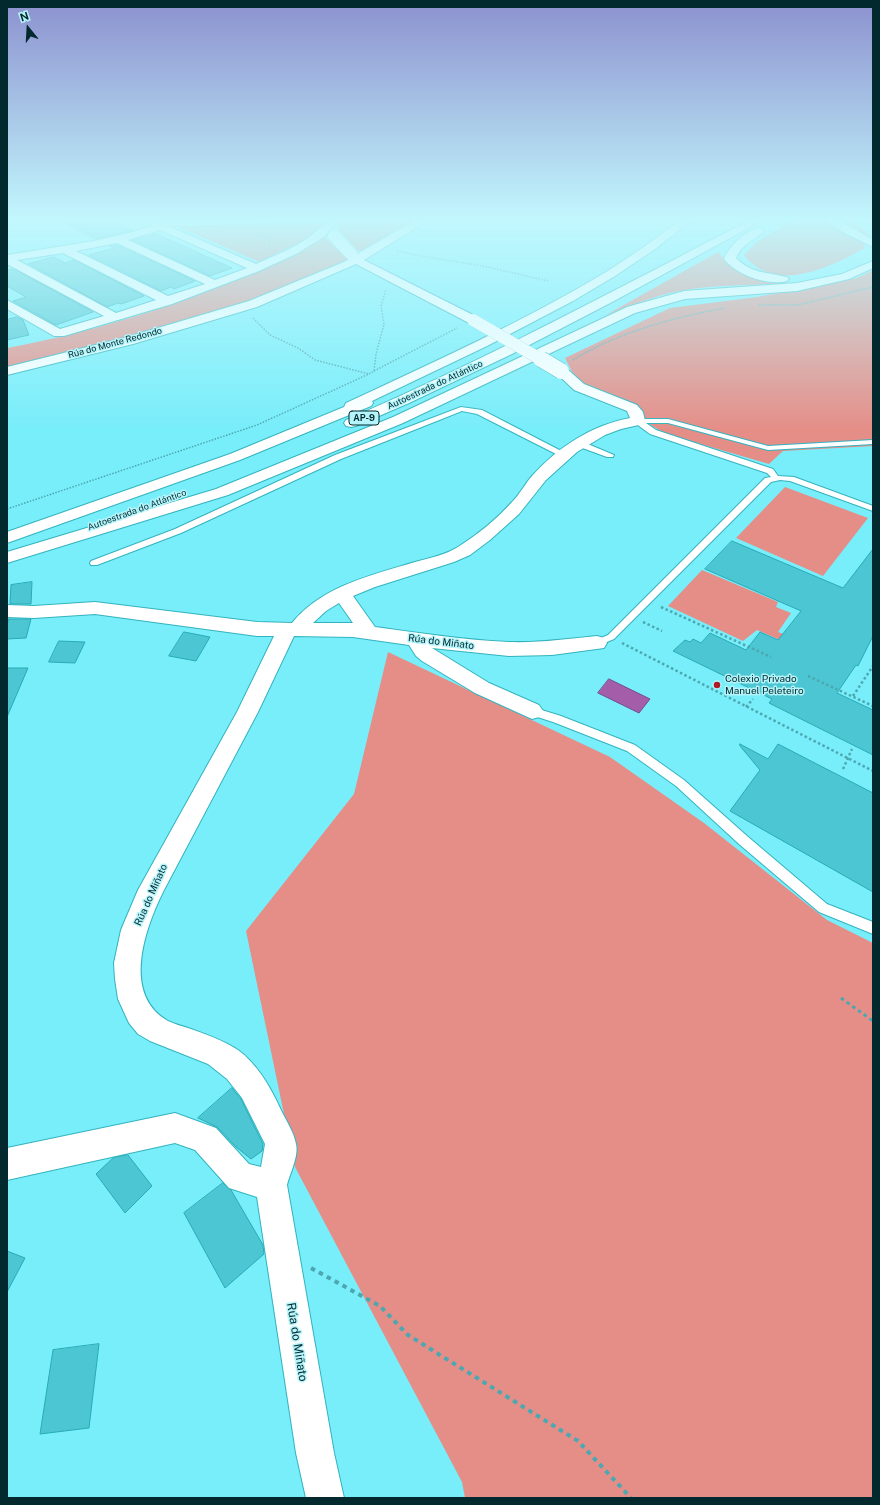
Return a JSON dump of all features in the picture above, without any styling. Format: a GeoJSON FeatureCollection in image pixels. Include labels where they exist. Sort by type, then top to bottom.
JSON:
{"type":"FeatureCollection","features":[{"type":"Feature","properties":{"kind":"main road"},"geometry":{"type":"LineString","coordinates":[[61,288],[115,317]]}},
{"type":"Feature","properties":{"kind":"main road"},"geometry":{"type":"LineString","coordinates":[[142,288],[168,301]]}},
{"type":"Feature","properties":{"kind":"main road"},"geometry":{"type":"LineString","coordinates":[[7,304],[59,333],[168,301],[203,288]]}},
{"type":"Feature","properties":{"kind":"main road","name":"Rúa do Monte Redondo"},"geometry":{"type":"LineString","coordinates":[[7,371],[128,341],[243,307],[291,288]]}},
{"type":"Feature","properties":{"kind":"main road"},"geometry":{"type":"LineString","coordinates":[[292,630],[318,608],[343,593],[378,579],[450,557],[465,550],[517,507],[539,478],[565,454],[610,427],[638,421],[636,412],[632,408],[579,387],[561,371],[471,319],[413,288]]}},
{"type":"Feature","properties":{"kind":"main road"},"geometry":{"type":"LineString","coordinates":[[305,428],[465,353],[539,315],[586,288]]}},
{"type":"Feature","properties":{"kind":"main road","name":"Autoestrada do Atlántico"},"geometry":{"type":"LineString","coordinates":[[7,538],[235,456],[383,396],[449,366],[601,288]]}},
{"type":"Feature","properties":{"kind":"main road","name":"Autoestrada do Atlántico"},"geometry":{"type":"LineString","coordinates":[[8,558],[200,487],[363,418],[550,330],[629,288]]}},
{"type":"Feature","properties":{"kind":"main road"},"geometry":{"type":"LineString","coordinates":[[8,558],[229,489],[398,420],[631,310],[684,295],[780,288]]}},
{"type":"Feature","properties":{"kind":"main road"},"geometry":{"type":"LineString","coordinates":[[326,629],[333,615],[360,587]]}},
{"type":"Feature","properties":{"kind":"main road"},"geometry":{"type":"LineString","coordinates":[[346,600],[369,632]]}},
{"type":"Feature","properties":{"kind":"main road","name":"Rúa do Miñato"},"geometry":{"type":"LineString","coordinates":[[7,611],[34,612],[95,608],[257,629],[326,629],[369,632],[452,644],[509,649],[552,648],[604,640]]}},
{"type":"Feature","properties":{"kind":"main road","name":"Rúa do Miñato"},"geometry":{"type":"LineString","coordinates":[[7,618],[34,612]]}},
{"type":"Feature","properties":{"kind":"main road","name":"Rúa do Miñato"},"geometry":{"type":"LineString","coordinates":[[292,630],[188,819],[151,891],[139,917],[127,961],[127,978],[130,994],[136,1009],[144,1021],[163,1034],[175,1039],[202,1046],[220,1055],[236,1067],[253,1087],[266,1109],[281,1146],[271,1185],[316,1453],[325,1498]]}},
{"type":"Feature","properties":{"kind":"main road"},"geometry":{"type":"LineString","coordinates":[[415,639],[423,651],[429,656],[482,688],[532,711]]}},
{"type":"Feature","properties":{"kind":"main road"},"geometry":{"type":"LineString","coordinates":[[7,1164],[175,1128],[204,1139],[240,1177],[271,1185]]}},
{"type":"Feature","properties":{"kind":"lane"},"geometry":{"type":"LineString","coordinates":[[94,563],[207,518],[338,457],[461,409],[479,412],[565,454]]}},
{"type":"Feature","properties":{"kind":"lane"},"geometry":{"type":"LineString","coordinates":[[638,421],[668,421],[768,448],[873,442]]}},
{"type":"Feature","properties":{"kind":"lane"},"geometry":{"type":"LineString","coordinates":[[638,421],[653,432],[770,471],[776,478]]}},
{"type":"Feature","properties":{"kind":"lane"},"geometry":{"type":"LineString","coordinates":[[580,444],[610,455]]}},
{"type":"Feature","properties":{"kind":"lane"},"geometry":{"type":"LineString","coordinates":[[604,640],[765,482],[776,478],[791,479],[873,509]]}},
{"type":"Feature","properties":{"kind":"lane"},"geometry":{"type":"LineString","coordinates":[[532,711],[557,719],[631,748],[680,783],[742,840],[823,908],[873,928]]}},
{"type":"Feature","properties":{"kind":"path"},"geometry":{"type":"LineString","coordinates":[[374,371],[376,354],[384,324],[381,306],[383,295],[387,288]]}},
{"type":"Feature","properties":{"kind":"path"},"geometry":{"type":"LineString","coordinates":[[753,305],[798,305],[868,288]]}},
{"type":"Feature","properties":{"kind":"path"},"geometry":{"type":"LineString","coordinates":[[243,307],[270,335],[298,348],[315,360],[369,374]]}},
{"type":"Feature","properties":{"kind":"path"},"geometry":{"type":"LineString","coordinates":[[561,371],[567,364],[582,354],[628,335],[673,319],[730,307]]}},
{"type":"Feature","properties":{"kind":"path"},"geometry":{"type":"LineString","coordinates":[[7,509],[257,425],[284,414],[369,374],[448,333],[471,319]]}},
{"type":"Feature","properties":{"kind":"path"},"geometry":{"type":"LineString","coordinates":[[659,606],[771,658]]}},
{"type":"Feature","properties":{"kind":"path"},"geometry":{"type":"LineString","coordinates":[[643,622],[662,631]]}},
{"type":"Feature","properties":{"kind":"path"},"geometry":{"type":"LineString","coordinates":[[604,640],[746,706],[873,771]]}},
{"type":"Feature","properties":{"kind":"path"},"geometry":{"type":"LineString","coordinates":[[853,696],[873,666]]}},
{"type":"Feature","properties":{"kind":"path"},"geometry":{"type":"LineString","coordinates":[[808,676],[873,706]]}},
{"type":"Feature","properties":{"kind":"path"},"geometry":{"type":"LineString","coordinates":[[746,706],[753,699]]}},
{"type":"Feature","properties":{"kind":"path"},"geometry":{"type":"LineString","coordinates":[[843,769],[852,749]]}},
{"type":"Feature","properties":{"kind":"path"},"geometry":{"type":"LineString","coordinates":[[841,998],[873,1021]]}},
{"type":"Feature","properties":{"kind":"path"},"geometry":{"type":"LineString","coordinates":[[282,1251],[380,1306],[408,1335],[578,1441],[631,1498]]}},
{"type":"Feature","properties":{"kind":"shaded area"},"geometry":{"type":"Polygon","coordinates":[[[216,288],[282,288],[243,305],[172,326],[7,369],[7,348],[109,324],[216,288]]]}},
{"type":"Feature","properties":{"kind":"shaded area"},"geometry":{"type":"Polygon","coordinates":[[[654,288],[701,288],[679,291],[651,298],[606,315],[654,288]]]}},
{"type":"Feature","properties":{"kind":"shaded area"},"geometry":{"type":"Polygon","coordinates":[[[803,288],[873,288],[873,446],[783,451],[769,464],[666,434],[577,382],[565,358],[670,308],[757,297],[803,288]]]}},
{"type":"Feature","properties":{"kind":"shaded area"},"geometry":{"type":"Polygon","coordinates":[[[785,487],[868,518],[823,576],[736,538],[785,487]]]}},
{"type":"Feature","properties":{"kind":"shaded area"},"geometry":{"type":"Polygon","coordinates":[[[702,570],[778,602],[776,607],[791,613],[778,632],[796,639],[794,646],[757,630],[743,641],[668,606],[702,570]]]}},
{"type":"Feature","properties":{"kind":"shaded area"},"geometry":{"type":"Polygon","coordinates":[[[388,652],[610,757],[704,823],[827,920],[873,943],[873,1498],[465,1498],[462,1482],[295,1167],[246,931],[354,794],[388,652]]]}},
{"type":"Feature","properties":{"kind":"shaded area"},"geometry":{"type":"Polygon","coordinates":[[[609,679],[650,699],[639,713],[598,693],[609,679]]]}},
{"type":"Feature","properties":{"kind":"building"},"geometry":{"type":"Polygon","coordinates":[[[11,288],[49,288],[93,312],[56,325],[13,301],[26,297],[11,288]]]}},
{"type":"Feature","properties":{"kind":"building"},"geometry":{"type":"Polygon","coordinates":[[[73,288],[129,288],[144,296],[107,307],[73,288]]]}},
{"type":"Feature","properties":{"kind":"building"},"geometry":{"type":"Polygon","coordinates":[[[155,288],[168,288],[161,291],[155,288]]]}},
{"type":"Feature","properties":{"kind":"building"},"geometry":{"type":"Polygon","coordinates":[[[17,317],[23,320],[29,335],[7,340],[7,320],[17,317]]]}},
{"type":"Feature","properties":{"kind":"building"},"geometry":{"type":"Polygon","coordinates":[[[732,541],[843,588],[873,549],[873,636],[858,666],[856,665],[837,693],[873,710],[873,755],[769,703],[772,699],[673,651],[685,640],[690,642],[693,639],[701,643],[710,633],[746,650],[760,632],[778,640],[801,611],[705,569],[732,541]]]}},
{"type":"Feature","properties":{"kind":"building"},"geometry":{"type":"Polygon","coordinates":[[[32,582],[31,604],[10,604],[11,585],[32,582]]]}},
{"type":"Feature","properties":{"kind":"building"},"geometry":{"type":"Polygon","coordinates":[[[9,619],[31,619],[26,638],[7,639],[7,626],[9,619]]]}},
{"type":"Feature","properties":{"kind":"building"},"geometry":{"type":"Polygon","coordinates":[[[184,632],[210,637],[196,661],[169,656],[184,632]]]}},
{"type":"Feature","properties":{"kind":"building"},"geometry":{"type":"Polygon","coordinates":[[[59,641],[85,642],[75,663],[49,662],[59,641]]]}},
{"type":"Feature","properties":{"kind":"building"},"geometry":{"type":"Polygon","coordinates":[[[7,668],[28,668],[7,717],[7,668]]]}},
{"type":"Feature","properties":{"kind":"building"},"geometry":{"type":"Polygon","coordinates":[[[740,744],[768,759],[778,744],[873,793],[873,892],[730,811],[760,770],[740,746],[740,744]]]}},
{"type":"Feature","properties":{"kind":"building"},"geometry":{"type":"Polygon","coordinates":[[[232,1088],[241,1099],[263,1144],[262,1151],[251,1159],[236,1147],[217,1127],[198,1118],[232,1088]]]}},
{"type":"Feature","properties":{"kind":"building"},"geometry":{"type":"Polygon","coordinates":[[[128,1155],[152,1186],[125,1213],[96,1174],[113,1158],[128,1155]]]}},
{"type":"Feature","properties":{"kind":"building"},"geometry":{"type":"Polygon","coordinates":[[[223,1183],[231,1190],[263,1245],[264,1254],[225,1288],[184,1213],[223,1183]]]}},
{"type":"Feature","properties":{"kind":"building"},"geometry":{"type":"Polygon","coordinates":[[[7,1251],[25,1258],[7,1292],[7,1251]]]}},
{"type":"Feature","properties":{"kind":"building"},"geometry":{"type":"Polygon","coordinates":[[[99,1344],[89,1428],[40,1434],[53,1350],[99,1344]]]}},
{"type":"Feature","properties":{"kind":"place","name":"Colexio Privado Manuel Peleteiro"},"geometry":{"type":"Point","coordinates":[717,685]}}]}
